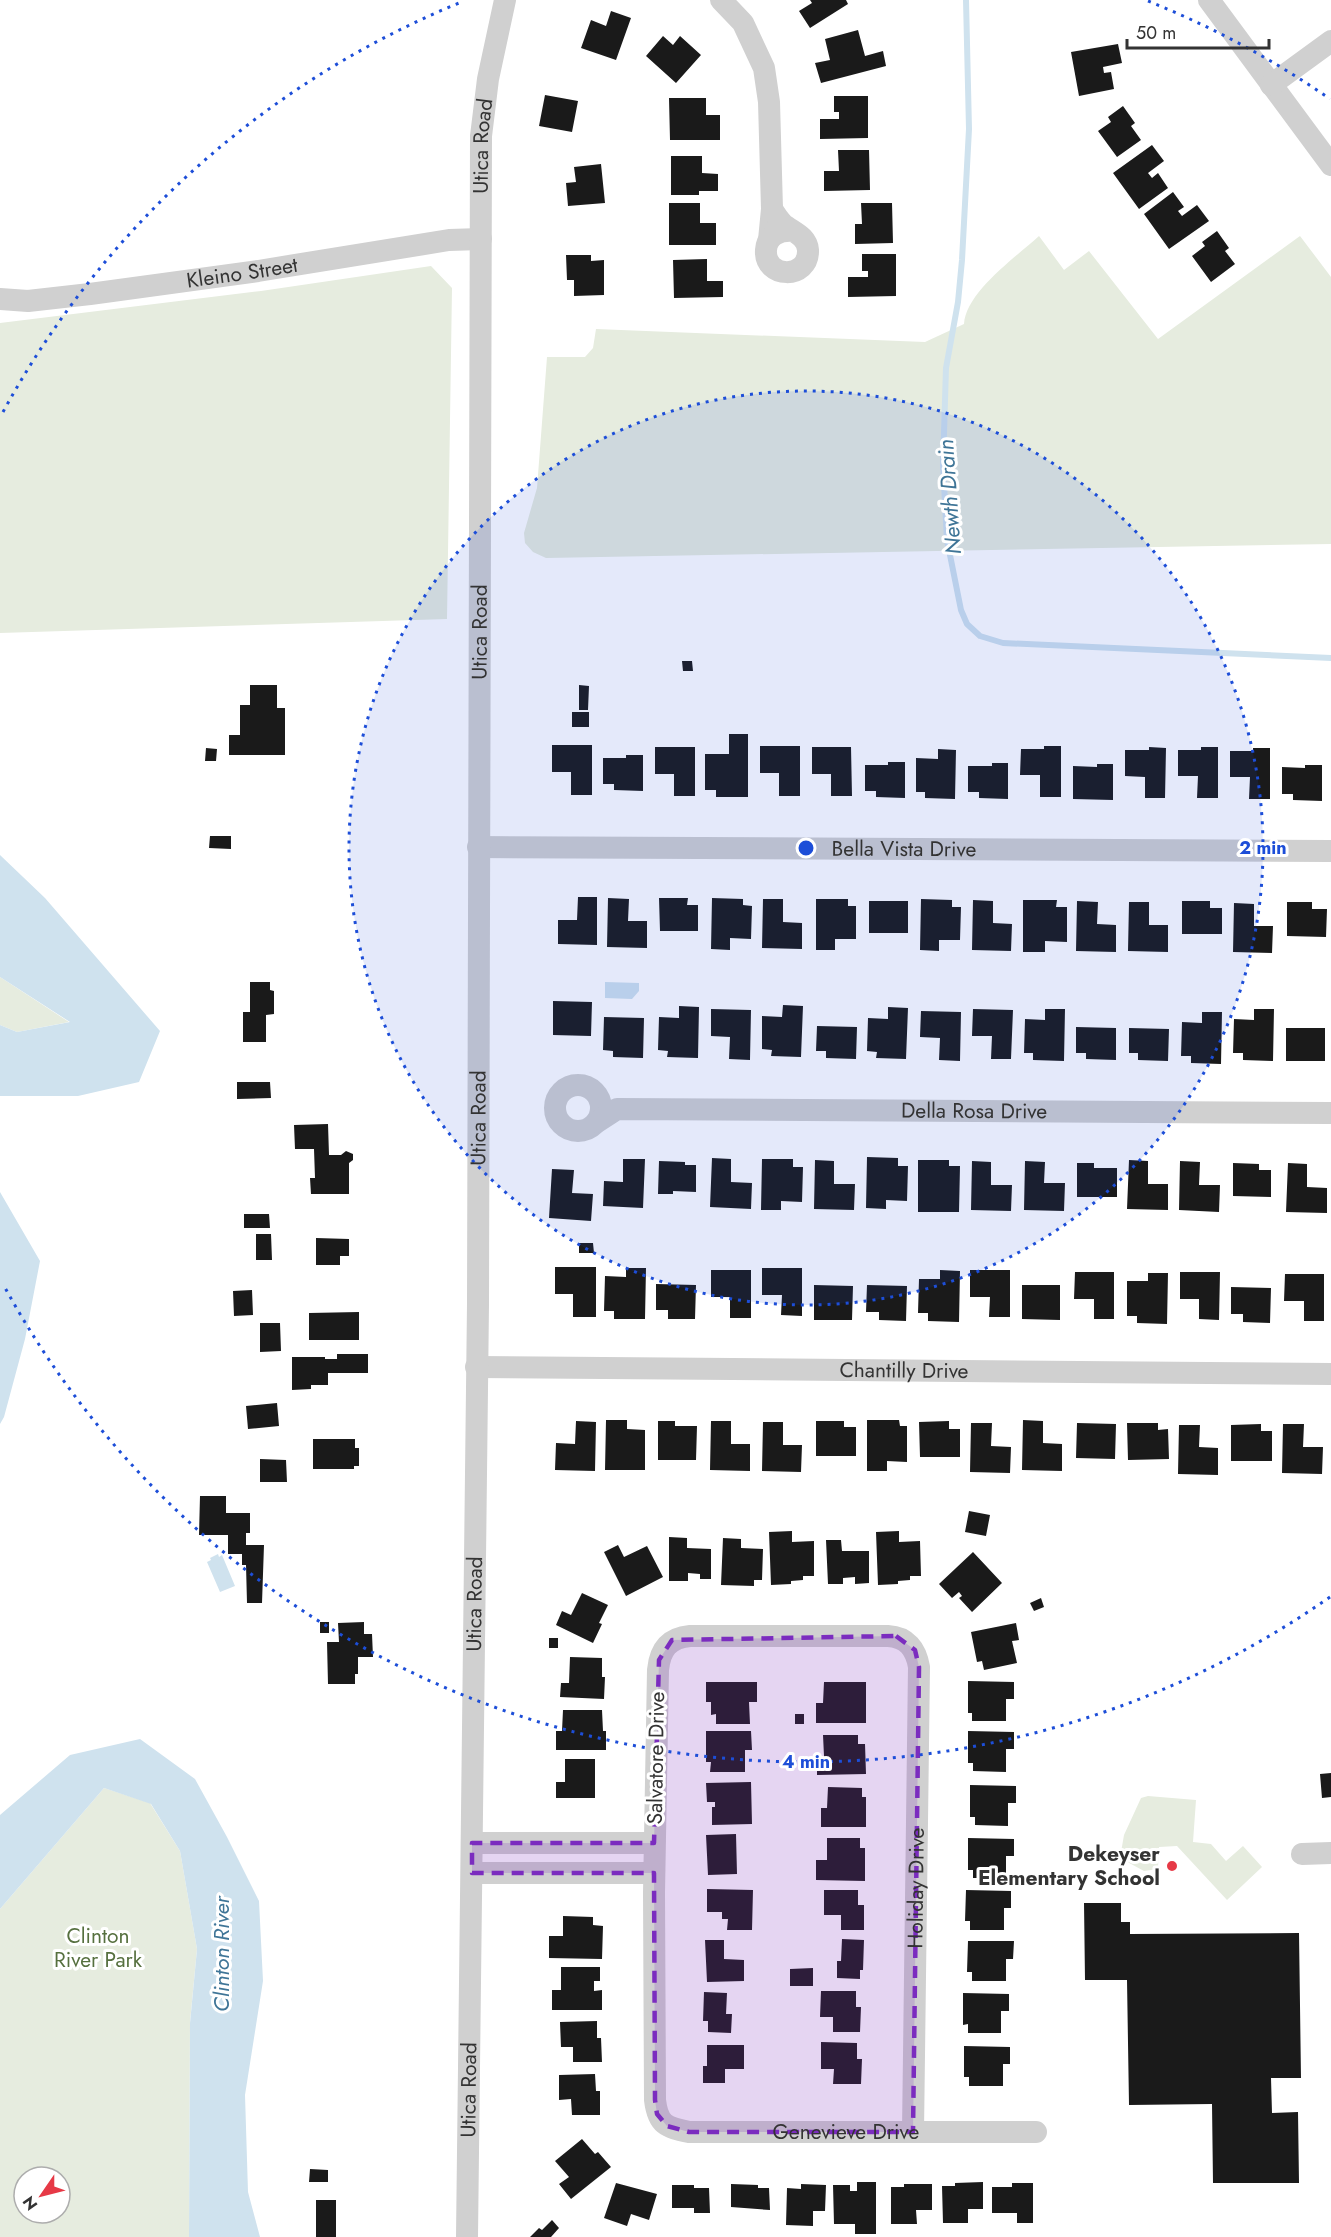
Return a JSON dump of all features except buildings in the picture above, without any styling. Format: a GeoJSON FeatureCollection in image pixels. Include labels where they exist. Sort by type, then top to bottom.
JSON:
{"type":"FeatureCollection","features":[{"type":"Feature","properties":{"kind":"street","name":"Utica Road"},"geometry":{"type":"LineString","coordinates":[[467,2237],[476,1367],[481,136],[483,105],[505,0]]}},
{"type":"Feature","properties":{"kind":"street"},"geometry":{"type":"LineString","coordinates":[[721,0],[743,23],[764,68],[769,102],[772,209],[766,253],[771,267],[777,271],[791,273],[803,265],[808,252],[804,239],[781,222],[772,209]]}},
{"type":"Feature","properties":{"kind":"street"},"geometry":{"type":"LineString","coordinates":[[1209,0],[1331,165]]}},
{"type":"Feature","properties":{"kind":"street"},"geometry":{"type":"LineString","coordinates":[[1271,85],[1331,41]]}},
{"type":"Feature","properties":{"kind":"street"},"geometry":{"type":"LineString","coordinates":[[769,240],[779,232],[793,231]]}},
{"type":"Feature","properties":{"kind":"street","name":"Kleino Street"},"geometry":{"type":"LineString","coordinates":[[1,297],[28,301],[90,294],[258,271],[449,240],[481,238]]}},
{"type":"Feature","properties":{"kind":"street","name":"Bella Vista Drive"},"geometry":{"type":"LineString","coordinates":[[478,847],[1331,851]]}},
{"type":"Feature","properties":{"kind":"street"},"geometry":{"type":"LineString","coordinates":[[575,1085],[590,1088],[617,1109],[585,1130],[570,1130],[559,1120],[555,1106],[562,1092],[575,1085]]}},
{"type":"Feature","properties":{"kind":"street"},"geometry":{"type":"LineString","coordinates":[[596,1093],[601,1108],[597,1122]]}},
{"type":"Feature","properties":{"kind":"street","name":"Della Rosa Drive"},"geometry":{"type":"LineString","coordinates":[[617,1109],[1331,1113]]}},
{"type":"Feature","properties":{"kind":"street","name":"Chantilly Drive"},"geometry":{"type":"LineString","coordinates":[[476,1367],[1331,1374]]}},
{"type":"Feature","properties":{"kind":"street","name":"Salvatore Drive"},"geometry":{"type":"LineString","coordinates":[[660,2121],[655,2100],[654,1844],[659,1660],[666,1645],[672,1640],[690,1636],[888,1636],[902,1639],[910,1645]]}},
{"type":"Feature","properties":{"kind":"street","name":"Holiday Drive"},"geometry":{"type":"LineString","coordinates":[[910,1645],[915,1650],[919,1667],[913,2132]]}},
{"type":"Feature","properties":{"kind":"street"},"geometry":{"type":"LineString","coordinates":[[472,1843],[654,1844]]}},
{"type":"Feature","properties":{"kind":"street"},"geometry":{"type":"LineString","coordinates":[[1302,1854],[1331,1853]]}},
{"type":"Feature","properties":{"kind":"street"},"geometry":{"type":"LineString","coordinates":[[472,1873],[654,1873]]}},
{"type":"Feature","properties":{"kind":"street","name":"Genevieve Drive"},"geometry":{"type":"LineString","coordinates":[[660,2121],[667,2126],[689,2132],[1036,2132]]}},
{"type":"Feature","properties":{"kind":"highlighted area"},"geometry":{"type":"Polygon","coordinates":[[[896,1636],[915,1650],[919,1667],[913,2132],[689,2132],[667,2126],[657,2114],[655,2100],[654,1873],[472,1873],[472,1843],[654,1843],[659,1660],[672,1640],[896,1636]]]}},
{"type":"Feature","properties":{"kind":"green space"},"geometry":{"type":"Polygon","coordinates":[[[1039,236],[1064,270],[1089,251],[1158,339],[1300,236],[1331,277],[1331,544],[546,558],[533,552],[525,543],[524,533],[537,488],[547,357],[585,357],[593,348],[596,329],[925,342],[964,324],[973,300],[983,288],[1039,236]]]}},
{"type":"Feature","properties":{"kind":"green space"},"geometry":{"type":"Polygon","coordinates":[[[431,266],[452,288],[447,619],[0,633],[0,323],[261,291],[431,266]]]}},
{"type":"Feature","properties":{"kind":"green space"},"geometry":{"type":"Polygon","coordinates":[[[0,977],[69,1022],[17,1032],[0,1025],[0,977]]]}},
{"type":"Feature","properties":{"kind":"green space","name":"Clinton River Park"},"geometry":{"type":"Polygon","coordinates":[[[104,1788],[150,1803],[180,1851],[197,1949],[190,2022],[189,2237],[0,2237],[0,1909],[104,1788]]]}},
{"type":"Feature","properties":{"kind":"green space"},"geometry":{"type":"Polygon","coordinates":[[[1148,1796],[1196,1800],[1193,1842],[1211,1844],[1226,1861],[1243,1846],[1262,1867],[1227,1900],[1177,1846],[1159,1847],[1158,1869],[1144,1871],[1120,1858],[1124,1835],[1141,1798],[1148,1796]]]}},
{"type":"Feature","properties":{"kind":"water"},"geometry":{"type":"Polygon","coordinates":[[[0,855],[45,898],[160,1031],[139,1082],[78,1096],[0,1096],[0,1025],[17,1032],[70,1022],[0,977],[0,855]]]}},
{"type":"Feature","properties":{"kind":"water"},"geometry":{"type":"Polygon","coordinates":[[[605,982],[639,983],[639,991],[632,999],[605,998],[605,982]]]}},
{"type":"Feature","properties":{"kind":"water"},"geometry":{"type":"Polygon","coordinates":[[[0,1192],[40,1261],[25,1339],[4,1417],[0,1424],[0,1192]]]}},
{"type":"Feature","properties":{"kind":"water"},"geometry":{"type":"Polygon","coordinates":[[[218,1554],[219,1557],[222,1555],[235,1586],[220,1592],[207,1562],[218,1554]]]}},
{"type":"Feature","properties":{"kind":"water","name":"Clinton River"},"geometry":{"type":"Polygon","coordinates":[[[140,1739],[195,1779],[259,1901],[263,1981],[245,2095],[248,2192],[260,2237],[189,2237],[190,2023],[197,1949],[180,1851],[151,1804],[104,1788],[0,1909],[0,1815],[70,1755],[140,1739]]]}},
{"type":"Feature","properties":{"kind":"waterway","name":"Newth Drain"},"geometry":{"type":"LineString","coordinates":[[966,0],[969,129],[958,302],[946,368],[943,465],[947,540],[961,610],[967,624],[980,636],[1003,643],[1331,658]]}},
{"type":"Feature","properties":{"kind":"place","name":"Dekeyser Elementary School"},"geometry":{"type":"Point","coordinates":[1172,1866]}}]}
